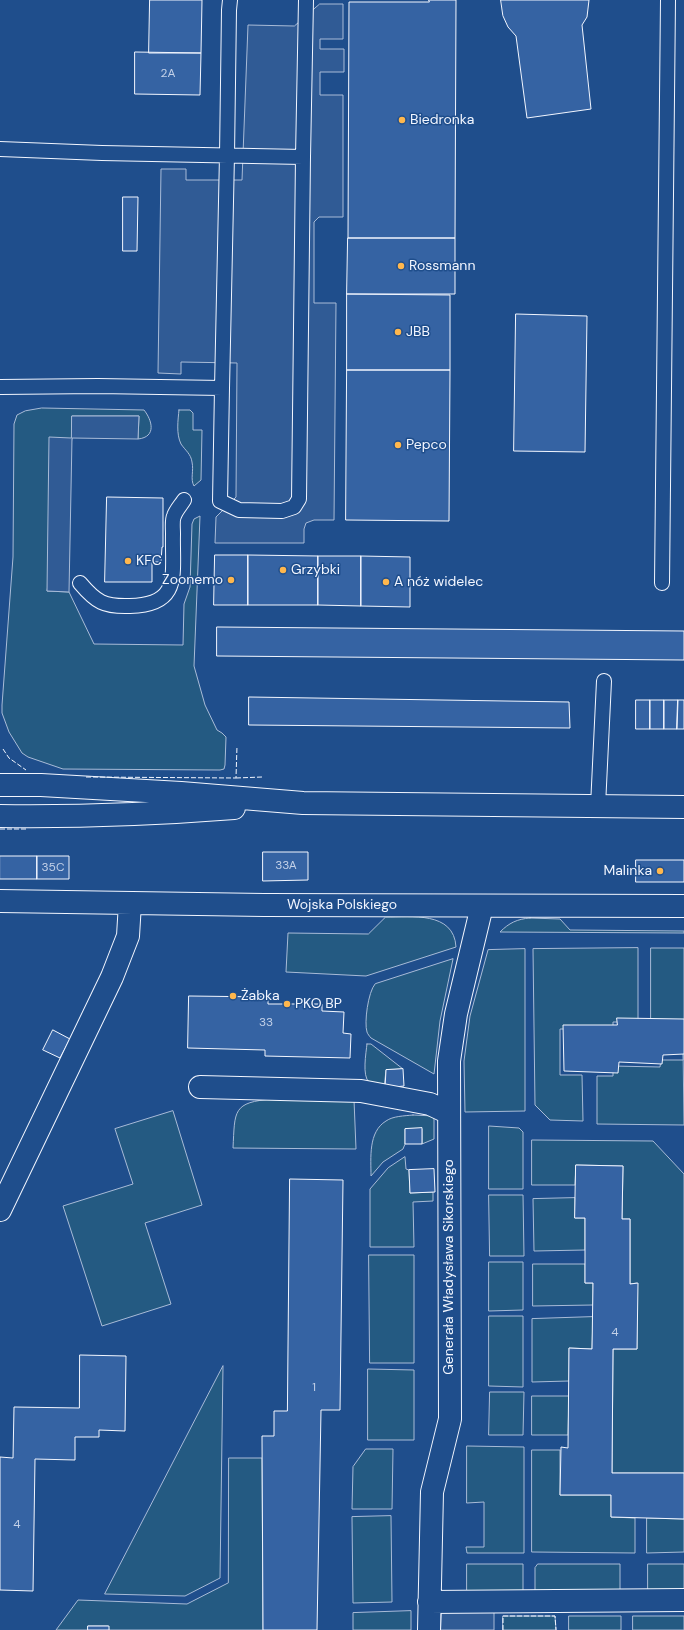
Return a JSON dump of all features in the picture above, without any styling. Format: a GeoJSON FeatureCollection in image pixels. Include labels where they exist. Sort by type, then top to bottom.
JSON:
{"type":"FeatureCollection","features":[{"type":"Feature","properties":{"kind":"street"},"geometry":{"type":"LineString","coordinates":[[0,785],[41,785],[174,792],[304,803],[684,807]]}},
{"type":"Feature","properties":{"kind":"street"},"geometry":{"type":"LineString","coordinates":[[0,816],[40,817],[182,812],[304,803]]}},
{"type":"Feature","properties":{"kind":"street","name":"Wojska Polskiego"},"geometry":{"type":"LineString","coordinates":[[0,901],[482,906],[684,906]]}},
{"type":"Feature","properties":{"kind":"street"},"geometry":{"type":"LineString","coordinates":[[0,1210],[112,977],[128,936],[130,903]]}},
{"type":"Feature","properties":{"kind":"street","name":"Generała Władysława Sikorskiego"},"geometry":{"type":"LineString","coordinates":[[428,1630],[432,1492],[450,1418],[449,1061],[456,1014],[482,906]]}},
{"type":"Feature","properties":{"kind":"street"},"geometry":{"type":"LineString","coordinates":[[200,1087],[361,1091],[430,1104],[449,1113]]}},
{"type":"Feature","properties":{"kind":"street"},"geometry":{"type":"LineString","coordinates":[[429,1602],[684,1600]]}},
{"type":"Feature","properties":{"kind":"lane"},"geometry":{"type":"LineString","coordinates":[[230,0],[228,10],[228,155],[220,501],[239,510],[282,510],[294,507],[299,498],[306,0]]}},
{"type":"Feature","properties":{"kind":"lane"},"geometry":{"type":"LineString","coordinates":[[662,583],[668,0]]}},
{"type":"Feature","properties":{"kind":"lane"},"geometry":{"type":"LineString","coordinates":[[0,149],[303,156]]}},
{"type":"Feature","properties":{"kind":"lane"},"geometry":{"type":"LineString","coordinates":[[0,387],[98,386],[222,388]]}},
{"type":"Feature","properties":{"kind":"lane"},"geometry":{"type":"LineString","coordinates":[[80,583],[92,597],[106,605],[146,606],[157,602],[167,593],[172,582],[173,516],[184,500]]}},
{"type":"Feature","properties":{"kind":"lane"},"geometry":{"type":"LineString","coordinates":[[598,806],[604,681]]}},
{"type":"Feature","properties":{"kind":"shaded area"},"geometry":{"type":"Polygon","coordinates":[[[320,4],[343,4],[343,39],[320,39],[320,49],[344,49],[344,72],[320,72],[320,95],[343,95],[343,217],[319,217],[314,222],[314,303],[336,303],[334,520],[314,520],[306,523],[304,529],[304,543],[215,543],[216,517],[236,497],[237,363],[181,362],[181,374],[158,373],[161,169],[186,169],[186,180],[242,180],[248,25],[294,26],[320,4]]]}},
{"type":"Feature","properties":{"kind":"shaded area"},"geometry":{"type":"Polygon","coordinates":[[[42,408],[144,410],[151,423],[150,432],[148,435],[144,438],[138,439],[139,416],[72,416],[72,438],[47,591],[69,592],[94,644],[183,645],[184,604],[190,587],[192,524],[194,519],[200,516],[194,666],[205,705],[217,730],[226,737],[224,769],[63,769],[28,757],[22,753],[9,732],[2,713],[2,705],[13,557],[14,424],[17,415],[25,411],[42,408]]]}},
{"type":"Feature","properties":{"kind":"shaded area"},"geometry":{"type":"Polygon","coordinates":[[[179,410],[190,410],[193,413],[193,430],[202,430],[201,480],[194,486],[192,481],[191,459],[181,444],[178,436],[179,410]]]}},
{"type":"Feature","properties":{"kind":"shaded area"},"geometry":{"type":"Polygon","coordinates":[[[72,416],[139,416],[138,439],[72,438],[69,592],[47,591],[49,437],[71,438],[72,416]]]}},
{"type":"Feature","properties":{"kind":"shaded area"},"geometry":{"type":"Polygon","coordinates":[[[386,917],[430,918],[440,922],[448,927],[453,935],[456,947],[366,976],[286,972],[288,933],[368,934],[386,917]]]}},
{"type":"Feature","properties":{"kind":"shaded area"},"geometry":{"type":"Polygon","coordinates":[[[521,919],[560,919],[570,930],[684,931],[684,933],[500,932],[514,922],[521,919]]]}},
{"type":"Feature","properties":{"kind":"shaded area"},"geometry":{"type":"Polygon","coordinates":[[[638,948],[638,1022],[613,1022],[613,1029],[560,1029],[560,1075],[582,1075],[583,1121],[550,1120],[535,1105],[533,949],[638,948]]]}},
{"type":"Feature","properties":{"kind":"shaded area"},"geometry":{"type":"Polygon","coordinates":[[[651,948],[684,948],[684,1022],[651,1022],[651,948]]]}},
{"type":"Feature","properties":{"kind":"shaded area"},"geometry":{"type":"Polygon","coordinates":[[[525,949],[525,1111],[465,1112],[464,1061],[470,1016],[488,950],[525,949]]]}},
{"type":"Feature","properties":{"kind":"shaded area"},"geometry":{"type":"Polygon","coordinates":[[[453,959],[440,1021],[434,1074],[371,1038],[367,1033],[366,1028],[367,1008],[370,994],[375,984],[453,959]]]}},
{"type":"Feature","properties":{"kind":"shaded area"},"geometry":{"type":"Polygon","coordinates":[[[367,1044],[371,1044],[403,1069],[386,1070],[384,1089],[372,1084],[367,1079],[365,1064],[367,1044]]]}},
{"type":"Feature","properties":{"kind":"shaded area"},"geometry":{"type":"Polygon","coordinates":[[[683,1044],[684,1125],[597,1124],[597,1076],[613,1076],[613,1066],[660,1067],[661,1060],[683,1060],[683,1044]]]}},
{"type":"Feature","properties":{"kind":"shaded area"},"geometry":{"type":"Polygon","coordinates":[[[260,1100],[354,1100],[356,1149],[233,1148],[234,1125],[238,1111],[243,1106],[250,1103],[260,1100]]]}},
{"type":"Feature","properties":{"kind":"shaded area"},"geometry":{"type":"Polygon","coordinates":[[[173,1111],[202,1205],[145,1223],[171,1304],[102,1326],[63,1206],[133,1184],[115,1129],[173,1111]]]}},
{"type":"Feature","properties":{"kind":"shaded area"},"geometry":{"type":"Polygon","coordinates":[[[413,1115],[434,1116],[434,1139],[422,1144],[422,1129],[405,1129],[405,1144],[403,1149],[383,1162],[371,1176],[373,1138],[380,1126],[392,1118],[413,1115]]]}},
{"type":"Feature","properties":{"kind":"shaded area"},"geometry":{"type":"Polygon","coordinates":[[[489,1126],[519,1128],[523,1132],[523,1189],[489,1189],[489,1126]]]}},
{"type":"Feature","properties":{"kind":"shaded area"},"geometry":{"type":"Polygon","coordinates":[[[532,1140],[653,1141],[684,1174],[684,1473],[612,1473],[613,1349],[637,1349],[637,1283],[630,1284],[630,1219],[622,1219],[623,1166],[576,1165],[575,1185],[532,1185],[532,1140]]]}},
{"type":"Feature","properties":{"kind":"shaded area"},"geometry":{"type":"Polygon","coordinates":[[[405,1157],[406,1169],[409,1170],[410,1193],[433,1192],[433,1201],[413,1202],[414,1247],[370,1247],[370,1189],[388,1168],[405,1157]]]}},
{"type":"Feature","properties":{"kind":"shaded area"},"geometry":{"type":"Polygon","coordinates":[[[489,1195],[523,1195],[524,1256],[490,1256],[489,1195]]]}},
{"type":"Feature","properties":{"kind":"shaded area"},"geometry":{"type":"Polygon","coordinates":[[[575,1198],[575,1218],[585,1218],[585,1250],[534,1251],[533,1199],[575,1198]]]}},
{"type":"Feature","properties":{"kind":"shaded area"},"geometry":{"type":"Polygon","coordinates":[[[369,1255],[414,1255],[414,1363],[370,1363],[369,1255]]]}},
{"type":"Feature","properties":{"kind":"shaded area"},"geometry":{"type":"Polygon","coordinates":[[[489,1262],[523,1262],[523,1310],[489,1311],[489,1262]]]}},
{"type":"Feature","properties":{"kind":"shaded area"},"geometry":{"type":"Polygon","coordinates":[[[533,1264],[585,1264],[585,1283],[593,1283],[593,1305],[533,1306],[533,1264]]]}},
{"type":"Feature","properties":{"kind":"shaded area"},"geometry":{"type":"Polygon","coordinates":[[[489,1316],[523,1316],[523,1387],[489,1386],[489,1316]]]}},
{"type":"Feature","properties":{"kind":"shaded area"},"geometry":{"type":"Polygon","coordinates":[[[593,1317],[592,1349],[569,1348],[569,1381],[532,1382],[532,1319],[593,1317]]]}},
{"type":"Feature","properties":{"kind":"shaded area"},"geometry":{"type":"Polygon","coordinates":[[[223,1366],[220,1578],[185,1596],[105,1594],[223,1366]]]}},
{"type":"Feature","properties":{"kind":"shaded area"},"geometry":{"type":"Polygon","coordinates":[[[368,1369],[414,1370],[414,1440],[368,1440],[368,1369]]]}},
{"type":"Feature","properties":{"kind":"shaded area"},"geometry":{"type":"Polygon","coordinates":[[[490,1392],[524,1392],[523,1435],[489,1435],[490,1392]]]}},
{"type":"Feature","properties":{"kind":"shaded area"},"geometry":{"type":"Polygon","coordinates":[[[532,1396],[569,1396],[568,1435],[532,1435],[532,1396]]]}},
{"type":"Feature","properties":{"kind":"shaded area"},"geometry":{"type":"Polygon","coordinates":[[[467,1446],[524,1447],[524,1553],[467,1553],[466,1547],[484,1547],[484,1502],[467,1503],[467,1446]]]}},
{"type":"Feature","properties":{"kind":"shaded area"},"geometry":{"type":"Polygon","coordinates":[[[366,1449],[393,1449],[392,1509],[352,1509],[353,1467],[366,1449]]]}},
{"type":"Feature","properties":{"kind":"shaded area"},"geometry":{"type":"Polygon","coordinates":[[[532,1450],[560,1450],[560,1495],[611,1495],[611,1517],[635,1518],[635,1553],[532,1552],[532,1450]]]}},
{"type":"Feature","properties":{"kind":"shaded area"},"geometry":{"type":"Polygon","coordinates":[[[229,1458],[262,1458],[263,1630],[109,1630],[108,1626],[88,1626],[88,1630],[56,1630],[78,1600],[187,1604],[228,1583],[229,1458]]]}},
{"type":"Feature","properties":{"kind":"shaded area"},"geometry":{"type":"Polygon","coordinates":[[[391,1516],[392,1602],[353,1603],[352,1517],[391,1516]]]}},
{"type":"Feature","properties":{"kind":"shaded area"},"geometry":{"type":"Polygon","coordinates":[[[647,1518],[684,1519],[684,1552],[647,1553],[647,1518]]]}},
{"type":"Feature","properties":{"kind":"shaded area"},"geometry":{"type":"Polygon","coordinates":[[[467,1564],[523,1564],[523,1592],[467,1593],[467,1564]]]}},
{"type":"Feature","properties":{"kind":"shaded area"},"geometry":{"type":"Polygon","coordinates":[[[538,1564],[620,1564],[620,1591],[535,1592],[535,1568],[538,1564]]]}},
{"type":"Feature","properties":{"kind":"shaded area"},"geometry":{"type":"Polygon","coordinates":[[[648,1564],[684,1564],[684,1592],[648,1592],[648,1564]]]}},
{"type":"Feature","properties":{"kind":"shaded area"},"geometry":{"type":"Polygon","coordinates":[[[442,1610],[494,1610],[494,1630],[441,1630],[442,1610]]]}},
{"type":"Feature","properties":{"kind":"shaded area"},"geometry":{"type":"Polygon","coordinates":[[[411,1611],[411,1630],[353,1630],[353,1613],[411,1611]]]}},
{"type":"Feature","properties":{"kind":"shaded area"},"geometry":{"type":"Polygon","coordinates":[[[503,1616],[555,1616],[556,1630],[503,1630],[503,1616]]]}},
{"type":"Feature","properties":{"kind":"shaded area"},"geometry":{"type":"Polygon","coordinates":[[[569,1616],[621,1616],[621,1630],[569,1630],[569,1616]]]}},
{"type":"Feature","properties":{"kind":"shaded area"},"geometry":{"type":"Polygon","coordinates":[[[633,1616],[684,1616],[684,1630],[633,1630],[633,1616]]]}},
{"type":"Feature","properties":{"kind":"building"},"geometry":{"type":"Polygon","coordinates":[[[150,0],[202,0],[201,53],[149,53],[150,0]]]}},
{"type":"Feature","properties":{"kind":"building","name":"Biedronka"},"geometry":{"type":"Polygon","coordinates":[[[429,0],[456,0],[455,238],[348,238],[349,2],[429,2],[429,0]]]}},
{"type":"Feature","properties":{"kind":"building"},"geometry":{"type":"Polygon","coordinates":[[[501,0],[589,0],[587,17],[582,25],[591,109],[527,118],[516,36],[508,27],[503,16],[501,0]]]}},
{"type":"Feature","properties":{"kind":"building"},"geometry":{"type":"Polygon","coordinates":[[[135,52],[201,53],[200,95],[135,94],[135,52]]]}},
{"type":"Feature","properties":{"kind":"building"},"geometry":{"type":"Polygon","coordinates":[[[123,197],[138,197],[137,251],[123,251],[123,197]]]}},
{"type":"Feature","properties":{"kind":"building","name":"Rossmann"},"geometry":{"type":"Polygon","coordinates":[[[348,238],[455,238],[455,294],[347,294],[348,238]]]}},
{"type":"Feature","properties":{"kind":"building","name":"JBB"},"geometry":{"type":"Polygon","coordinates":[[[347,294],[450,295],[450,370],[347,370],[347,294]]]}},
{"type":"Feature","properties":{"kind":"building"},"geometry":{"type":"Polygon","coordinates":[[[516,314],[587,316],[585,452],[514,451],[516,314]]]}},
{"type":"Feature","properties":{"kind":"building","name":"Pepco"},"geometry":{"type":"Polygon","coordinates":[[[347,370],[450,370],[449,521],[346,520],[347,370]]]}},
{"type":"Feature","properties":{"kind":"building"},"geometry":{"type":"Polygon","coordinates":[[[107,497],[163,498],[163,547],[161,562],[152,562],[152,582],[105,582],[107,497]]]}},
{"type":"Feature","properties":{"kind":"building","name":"Zoonemo"},"geometry":{"type":"Polygon","coordinates":[[[215,555],[248,555],[248,605],[214,605],[215,555]]]}},
{"type":"Feature","properties":{"kind":"building","name":"Grzybki"},"geometry":{"type":"Polygon","coordinates":[[[248,555],[318,556],[318,605],[248,605],[248,555]]]}},
{"type":"Feature","properties":{"kind":"building"},"geometry":{"type":"Polygon","coordinates":[[[318,556],[361,556],[361,606],[318,605],[318,556]]]}},
{"type":"Feature","properties":{"kind":"building","name":"A nóż widelec"},"geometry":{"type":"Polygon","coordinates":[[[361,556],[410,557],[410,607],[361,606],[361,556]]]}},
{"type":"Feature","properties":{"kind":"building"},"geometry":{"type":"Polygon","coordinates":[[[217,627],[684,631],[684,660],[217,656],[217,627]]]}},
{"type":"Feature","properties":{"kind":"building"},"geometry":{"type":"Polygon","coordinates":[[[249,697],[569,702],[570,728],[249,725],[249,697]]]}},
{"type":"Feature","properties":{"kind":"building"},"geometry":{"type":"Polygon","coordinates":[[[636,700],[650,700],[650,729],[636,729],[636,700]]]}},
{"type":"Feature","properties":{"kind":"building"},"geometry":{"type":"Polygon","coordinates":[[[650,700],[664,700],[664,729],[650,729],[650,700]]]}},
{"type":"Feature","properties":{"kind":"building"},"geometry":{"type":"Polygon","coordinates":[[[664,700],[678,700],[677,729],[664,729],[664,700]]]}},
{"type":"Feature","properties":{"kind":"building"},"geometry":{"type":"Polygon","coordinates":[[[678,700],[684,700],[684,729],[677,729],[678,700]]]}},
{"type":"Feature","properties":{"kind":"building"},"geometry":{"type":"Polygon","coordinates":[[[263,852],[308,852],[308,880],[263,881],[263,852]]]}},
{"type":"Feature","properties":{"kind":"building"},"geometry":{"type":"Polygon","coordinates":[[[0,856],[37,856],[37,879],[0,879],[0,856]]]}},
{"type":"Feature","properties":{"kind":"building"},"geometry":{"type":"Polygon","coordinates":[[[37,856],[69,856],[69,879],[37,879],[37,856]]]}},
{"type":"Feature","properties":{"kind":"building","name":"Malinka"},"geometry":{"type":"Polygon","coordinates":[[[636,860],[684,860],[684,882],[636,882],[636,860]]]}},
{"type":"Feature","properties":{"kind":"building"},"geometry":{"type":"Polygon","coordinates":[[[189,996],[268,997],[268,1004],[322,1004],[322,1011],[344,1012],[343,1033],[351,1034],[350,1058],[265,1056],[265,1050],[188,1048],[189,996]]]}},
{"type":"Feature","properties":{"kind":"building"},"geometry":{"type":"Polygon","coordinates":[[[617,1018],[684,1019],[684,1054],[663,1055],[662,1064],[619,1062],[618,1073],[564,1071],[563,1025],[617,1025],[617,1018]]]}},
{"type":"Feature","properties":{"kind":"building"},"geometry":{"type":"Polygon","coordinates":[[[53,1030],[70,1039],[60,1058],[43,1050],[53,1030]]]}},
{"type":"Feature","properties":{"kind":"building"},"geometry":{"type":"Polygon","coordinates":[[[403,1069],[404,1086],[385,1088],[386,1070],[403,1069]]]}},
{"type":"Feature","properties":{"kind":"building"},"geometry":{"type":"Polygon","coordinates":[[[422,1128],[422,1144],[405,1144],[405,1129],[422,1128]]]}},
{"type":"Feature","properties":{"kind":"building"},"geometry":{"type":"Polygon","coordinates":[[[576,1165],[623,1166],[622,1219],[630,1219],[630,1284],[638,1283],[637,1349],[613,1349],[612,1473],[684,1473],[684,1519],[611,1517],[611,1495],[560,1495],[561,1447],[568,1448],[569,1348],[592,1349],[593,1283],[585,1283],[585,1218],[575,1218],[576,1165]]]}},
{"type":"Feature","properties":{"kind":"building"},"geometry":{"type":"Polygon","coordinates":[[[434,1169],[435,1192],[410,1193],[409,1170],[434,1169]]]}},
{"type":"Feature","properties":{"kind":"building"},"geometry":{"type":"Polygon","coordinates":[[[290,1179],[343,1180],[340,1410],[321,1410],[317,1630],[263,1630],[262,1436],[274,1436],[274,1411],[287,1411],[290,1179]]]}},
{"type":"Feature","properties":{"kind":"building"},"geometry":{"type":"Polygon","coordinates":[[[80,1355],[126,1356],[125,1431],[99,1430],[99,1437],[75,1437],[75,1460],[35,1459],[33,1591],[0,1590],[0,1457],[13,1458],[14,1407],[79,1408],[80,1355]]]}},
{"type":"Feature","properties":{"kind":"building"},"geometry":{"type":"Polygon","coordinates":[[[88,1626],[109,1626],[109,1630],[88,1630],[88,1626]]]}},
{"type":"Feature","properties":{"kind":"fence"},"geometry":{"type":"LineString","coordinates":[[86,777],[236,778],[237,746]]}},
{"type":"Feature","properties":{"kind":"fence"},"geometry":{"type":"LineString","coordinates":[[3,749],[9,758],[26,770]]}},
{"type":"Feature","properties":{"kind":"fence"},"geometry":{"type":"LineString","coordinates":[[236,778],[262,777]]}},
{"type":"Feature","properties":{"kind":"fence"},"geometry":{"type":"LineString","coordinates":[[0,829],[26,829]]}},
{"type":"Feature","properties":{"kind":"fence"},"geometry":{"type":"LineString","coordinates":[[503,1630],[503,1616],[555,1616],[556,1630]]}},
{"type":"Feature","properties":{"kind":"place","name":"Biedronka"},"geometry":{"type":"Point","coordinates":[402,120]}},
{"type":"Feature","properties":{"kind":"place","name":"Rossmann"},"geometry":{"type":"Point","coordinates":[401,266]}},
{"type":"Feature","properties":{"kind":"place","name":"JBB"},"geometry":{"type":"Point","coordinates":[398,332]}},
{"type":"Feature","properties":{"kind":"place","name":"Pepco"},"geometry":{"type":"Point","coordinates":[398,445]}},
{"type":"Feature","properties":{"kind":"place","name":"KFC"},"geometry":{"type":"Point","coordinates":[128,561]}},
{"type":"Feature","properties":{"kind":"place","name":"Grzybki"},"geometry":{"type":"Point","coordinates":[283,570]}},
{"type":"Feature","properties":{"kind":"place","name":"Zoonemo"},"geometry":{"type":"Point","coordinates":[231,580]}},
{"type":"Feature","properties":{"kind":"place","name":"A nóż widelec"},"geometry":{"type":"Point","coordinates":[386,582]}},
{"type":"Feature","properties":{"kind":"place","name":"Malinka"},"geometry":{"type":"Point","coordinates":[660,871]}},
{"type":"Feature","properties":{"kind":"place","name":"Żabka"},"geometry":{"type":"Point","coordinates":[233,996]}},
{"type":"Feature","properties":{"kind":"place","name":"PKO BP"},"geometry":{"type":"Point","coordinates":[287,1004]}}]}
